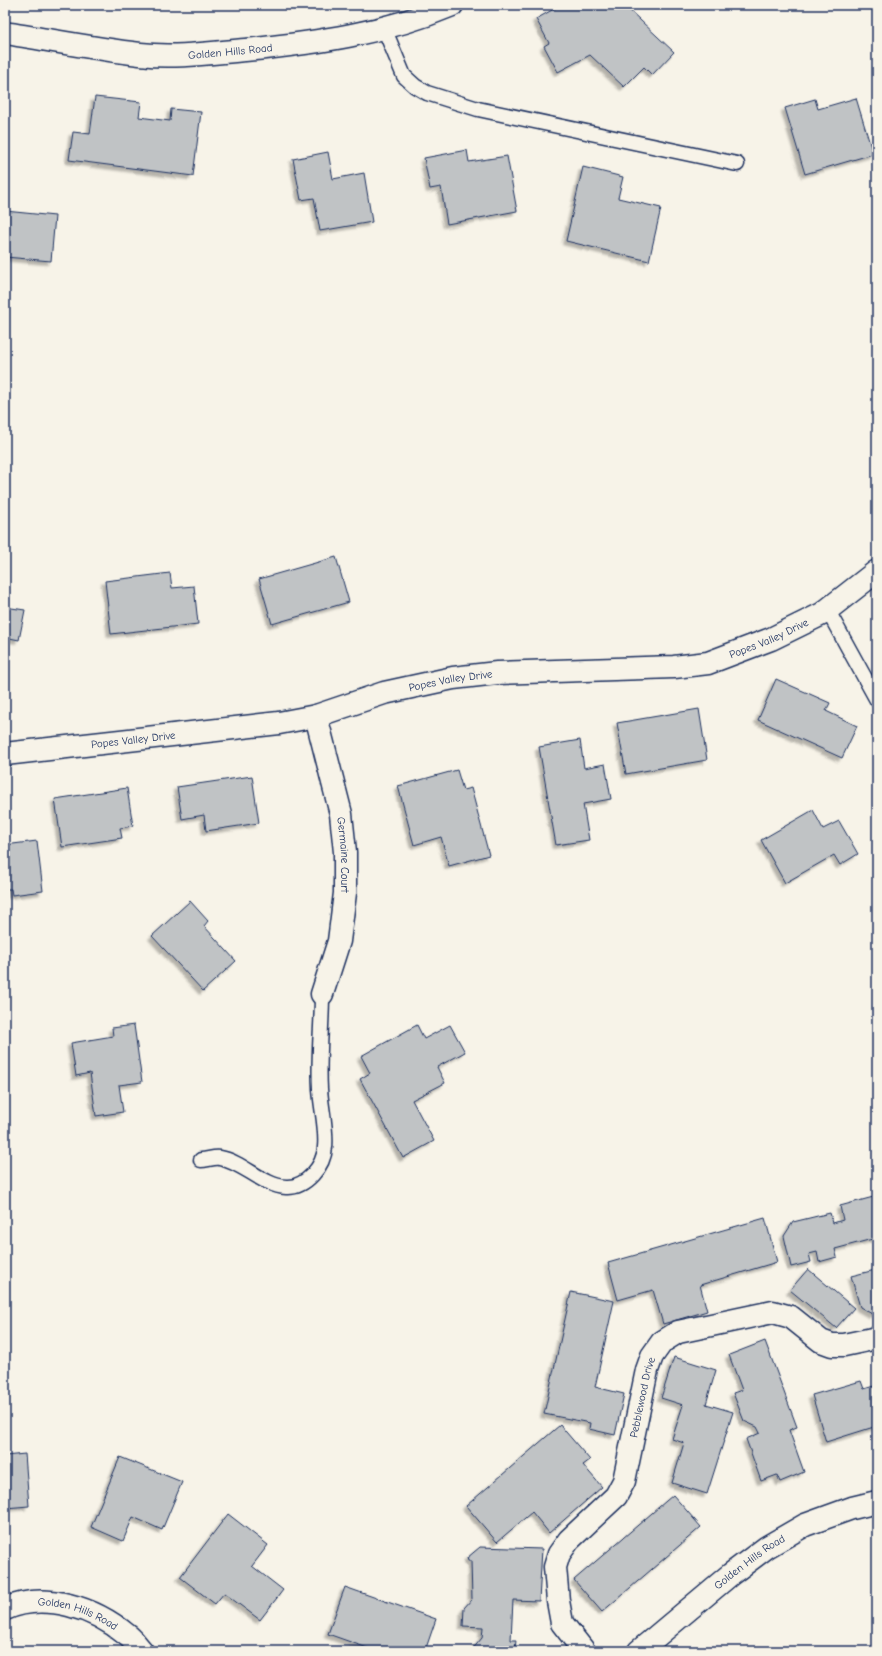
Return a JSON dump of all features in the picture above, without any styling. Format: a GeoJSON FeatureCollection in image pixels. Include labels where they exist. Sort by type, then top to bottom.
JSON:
{"type":"FeatureCollection","features":[{"type":"Feature","properties":{"kind":"street","name":"Golden Hills Road"},"geometry":{"type":"LineString","coordinates":[[5,33],[140,54],[189,56],[337,39],[384,28],[452,5]]}},
{"type":"Feature","properties":{"kind":"street","name":"Popes Valley Drive"},"geometry":{"type":"LineString","coordinates":[[5,754],[279,723],[316,716],[384,693],[453,678],[496,673],[674,667],[708,663],[771,640],[828,611],[877,571]]}},
{"type":"Feature","properties":{"kind":"street","name":"Germaine Court"},"geometry":{"type":"LineString","coordinates":[[316,716],[341,814],[345,852],[345,893],[339,941],[322,994]]}},
{"type":"Feature","properties":{"kind":"street","name":"Pebblewood Drive"},"geometry":{"type":"LineString","coordinates":[[584,1651],[562,1623],[558,1601],[555,1567],[559,1554],[569,1540],[616,1496],[624,1482],[647,1370],[652,1356],[662,1342],[678,1332],[773,1312],[791,1316],[821,1341],[832,1345],[844,1345],[877,1338]]}},
{"type":"Feature","properties":{"kind":"street","name":"Golden Hills Road"},"geometry":{"type":"LineString","coordinates":[[639,1651],[731,1574],[767,1547],[805,1525],[852,1508],[877,1502]]}},
{"type":"Feature","properties":{"kind":"street","name":"Golden Hills Road"},"geometry":{"type":"LineString","coordinates":[[5,1609],[36,1601],[60,1603],[87,1610],[108,1621],[128,1636],[142,1651]]}},
{"type":"Feature","properties":{"kind":"lane"},"geometry":{"type":"LineString","coordinates":[[384,28],[404,76],[426,93],[478,109],[737,164]]}},
{"type":"Feature","properties":{"kind":"lane"},"geometry":{"type":"LineString","coordinates":[[828,611],[877,700]]}},
{"type":"Feature","properties":{"kind":"lane"},"geometry":{"type":"LineString","coordinates":[[201,1160],[219,1158],[243,1167],[271,1183],[286,1187],[298,1186],[310,1177],[319,1166],[325,1148],[320,1088],[322,994]]}},
{"type":"Feature","properties":{"kind":"building"},"geometry":{"type":"Polygon","coordinates":[[[561,5],[624,5],[674,52],[652,75],[644,67],[624,87],[590,55],[558,72],[544,46],[549,43],[536,19],[561,5]]]}},
{"type":"Feature","properties":{"kind":"building"},"geometry":{"type":"Polygon","coordinates":[[[95,97],[141,102],[139,117],[170,121],[171,109],[201,112],[193,176],[69,160],[73,132],[90,134],[95,97]]]}},
{"type":"Feature","properties":{"kind":"building"},"geometry":{"type":"Polygon","coordinates":[[[856,98],[873,154],[805,174],[785,108],[815,99],[818,109],[856,98]]]}},
{"type":"Feature","properties":{"kind":"building"},"geometry":{"type":"Polygon","coordinates":[[[467,150],[469,162],[507,156],[517,211],[447,224],[441,187],[430,189],[424,158],[467,150]]]}},
{"type":"Feature","properties":{"kind":"building"},"geometry":{"type":"Polygon","coordinates":[[[328,152],[333,179],[364,173],[372,222],[320,231],[314,198],[301,200],[293,159],[328,152]]]}},
{"type":"Feature","properties":{"kind":"building"},"geometry":{"type":"Polygon","coordinates":[[[583,167],[623,177],[618,198],[661,208],[649,261],[566,241],[583,167]]]}},
{"type":"Feature","properties":{"kind":"building"},"geometry":{"type":"Polygon","coordinates":[[[5,211],[55,216],[51,261],[5,257],[5,211]]]}},
{"type":"Feature","properties":{"kind":"building"},"geometry":{"type":"Polygon","coordinates":[[[336,557],[349,602],[272,624],[259,579],[336,557]]]}},
{"type":"Feature","properties":{"kind":"building"},"geometry":{"type":"Polygon","coordinates":[[[170,573],[172,588],[194,586],[198,624],[111,634],[105,581],[170,573]]]}},
{"type":"Feature","properties":{"kind":"building"},"geometry":{"type":"Polygon","coordinates":[[[5,607],[25,610],[19,640],[5,637],[5,607]]]}},
{"type":"Feature","properties":{"kind":"building"},"geometry":{"type":"Polygon","coordinates":[[[776,679],[830,703],[826,711],[857,726],[842,758],[758,720],[776,679]]]}},
{"type":"Feature","properties":{"kind":"building"},"geometry":{"type":"Polygon","coordinates":[[[699,709],[707,760],[626,774],[617,723],[699,709]]]}},
{"type":"Feature","properties":{"kind":"building"},"geometry":{"type":"Polygon","coordinates":[[[580,740],[584,768],[605,764],[611,799],[583,804],[589,840],[556,845],[539,747],[580,740]]]}},
{"type":"Feature","properties":{"kind":"building"},"geometry":{"type":"Polygon","coordinates":[[[457,770],[463,790],[471,788],[489,855],[449,866],[441,837],[414,845],[398,786],[457,770]]]}},
{"type":"Feature","properties":{"kind":"building"},"geometry":{"type":"Polygon","coordinates":[[[252,776],[259,823],[206,831],[204,815],[182,819],[177,787],[252,776]]]}},
{"type":"Feature","properties":{"kind":"building"},"geometry":{"type":"Polygon","coordinates":[[[127,788],[133,826],[120,828],[122,838],[62,847],[55,799],[127,788]]]}},
{"type":"Feature","properties":{"kind":"building"},"geometry":{"type":"Polygon","coordinates":[[[813,810],[823,829],[839,821],[858,854],[840,865],[834,855],[785,883],[761,840],[813,810]]]}},
{"type":"Feature","properties":{"kind":"building"},"geometry":{"type":"Polygon","coordinates":[[[37,841],[43,891],[12,895],[11,889],[5,889],[5,845],[37,841]]]}},
{"type":"Feature","properties":{"kind":"building"},"geometry":{"type":"Polygon","coordinates":[[[190,901],[208,921],[204,926],[236,961],[203,991],[152,936],[190,901]]]}},
{"type":"Feature","properties":{"kind":"building"},"geometry":{"type":"Polygon","coordinates":[[[134,1025],[142,1082],[119,1085],[123,1112],[96,1116],[90,1073],[76,1076],[71,1043],[113,1036],[112,1028],[134,1025]]]}},
{"type":"Feature","properties":{"kind":"building"},"geometry":{"type":"Polygon","coordinates":[[[417,1025],[424,1039],[450,1025],[465,1052],[437,1067],[445,1083],[412,1100],[434,1141],[403,1158],[360,1079],[370,1073],[361,1056],[417,1025]]]}},
{"type":"Feature","properties":{"kind":"building"},"geometry":{"type":"Polygon","coordinates":[[[877,1196],[877,1232],[874,1232],[876,1238],[835,1249],[837,1257],[819,1262],[817,1252],[809,1254],[811,1262],[791,1267],[784,1236],[793,1222],[830,1213],[833,1223],[843,1220],[840,1206],[877,1196]]]}},
{"type":"Feature","properties":{"kind":"building"},"geometry":{"type":"Polygon","coordinates":[[[765,1218],[777,1262],[700,1285],[707,1311],[663,1324],[653,1290],[618,1300],[608,1263],[765,1218]]]}},
{"type":"Feature","properties":{"kind":"building"},"geometry":{"type":"Polygon","coordinates":[[[808,1269],[854,1308],[836,1328],[790,1290],[808,1269]]]}},
{"type":"Feature","properties":{"kind":"building"},"geometry":{"type":"Polygon","coordinates":[[[875,1270],[877,1278],[877,1313],[872,1314],[860,1307],[851,1276],[875,1270]]]}},
{"type":"Feature","properties":{"kind":"building"},"geometry":{"type":"Polygon","coordinates":[[[571,1292],[614,1301],[595,1387],[624,1394],[615,1435],[589,1429],[590,1423],[544,1414],[571,1292]]]}},
{"type":"Feature","properties":{"kind":"building"},"geometry":{"type":"Polygon","coordinates":[[[765,1341],[797,1427],[789,1430],[804,1472],[780,1482],[777,1475],[761,1481],[746,1439],[760,1433],[757,1427],[744,1421],[733,1393],[742,1390],[729,1355],[765,1341]]]}},
{"type":"Feature","properties":{"kind":"building"},"geometry":{"type":"Polygon","coordinates":[[[674,1357],[716,1370],[706,1404],[733,1412],[707,1494],[672,1483],[684,1443],[672,1439],[683,1405],[661,1398],[674,1357]]]}},
{"type":"Feature","properties":{"kind":"building"},"geometry":{"type":"Polygon","coordinates":[[[861,1381],[864,1389],[877,1385],[877,1426],[826,1442],[812,1395],[861,1381]]]}},
{"type":"Feature","properties":{"kind":"building"},"geometry":{"type":"Polygon","coordinates":[[[560,1425],[590,1460],[583,1465],[602,1487],[549,1533],[532,1512],[497,1542],[466,1506],[560,1425]]]}},
{"type":"Feature","properties":{"kind":"building"},"geometry":{"type":"Polygon","coordinates":[[[25,1454],[29,1506],[5,1508],[5,1456],[25,1454]]]}},
{"type":"Feature","properties":{"kind":"building"},"geometry":{"type":"Polygon","coordinates":[[[120,1457],[182,1482],[162,1530],[133,1517],[123,1541],[91,1527],[120,1457]]]}},
{"type":"Feature","properties":{"kind":"building"},"geometry":{"type":"Polygon","coordinates":[[[673,1495],[701,1527],[602,1612],[574,1580],[673,1495]]]}},
{"type":"Feature","properties":{"kind":"building"},"geometry":{"type":"Polygon","coordinates":[[[228,1514],[268,1545],[252,1566],[283,1590],[260,1620],[224,1593],[215,1604],[180,1577],[228,1514]]]}},
{"type":"Feature","properties":{"kind":"building"},"geometry":{"type":"Polygon","coordinates":[[[480,1547],[542,1549],[539,1601],[513,1600],[511,1640],[516,1640],[515,1651],[471,1651],[482,1638],[483,1627],[463,1626],[464,1608],[472,1599],[471,1561],[468,1561],[467,1558],[480,1547]]]}},
{"type":"Feature","properties":{"kind":"building"},"geometry":{"type":"Polygon","coordinates":[[[345,1587],[436,1619],[425,1651],[376,1651],[328,1634],[345,1587]]]}}]}
